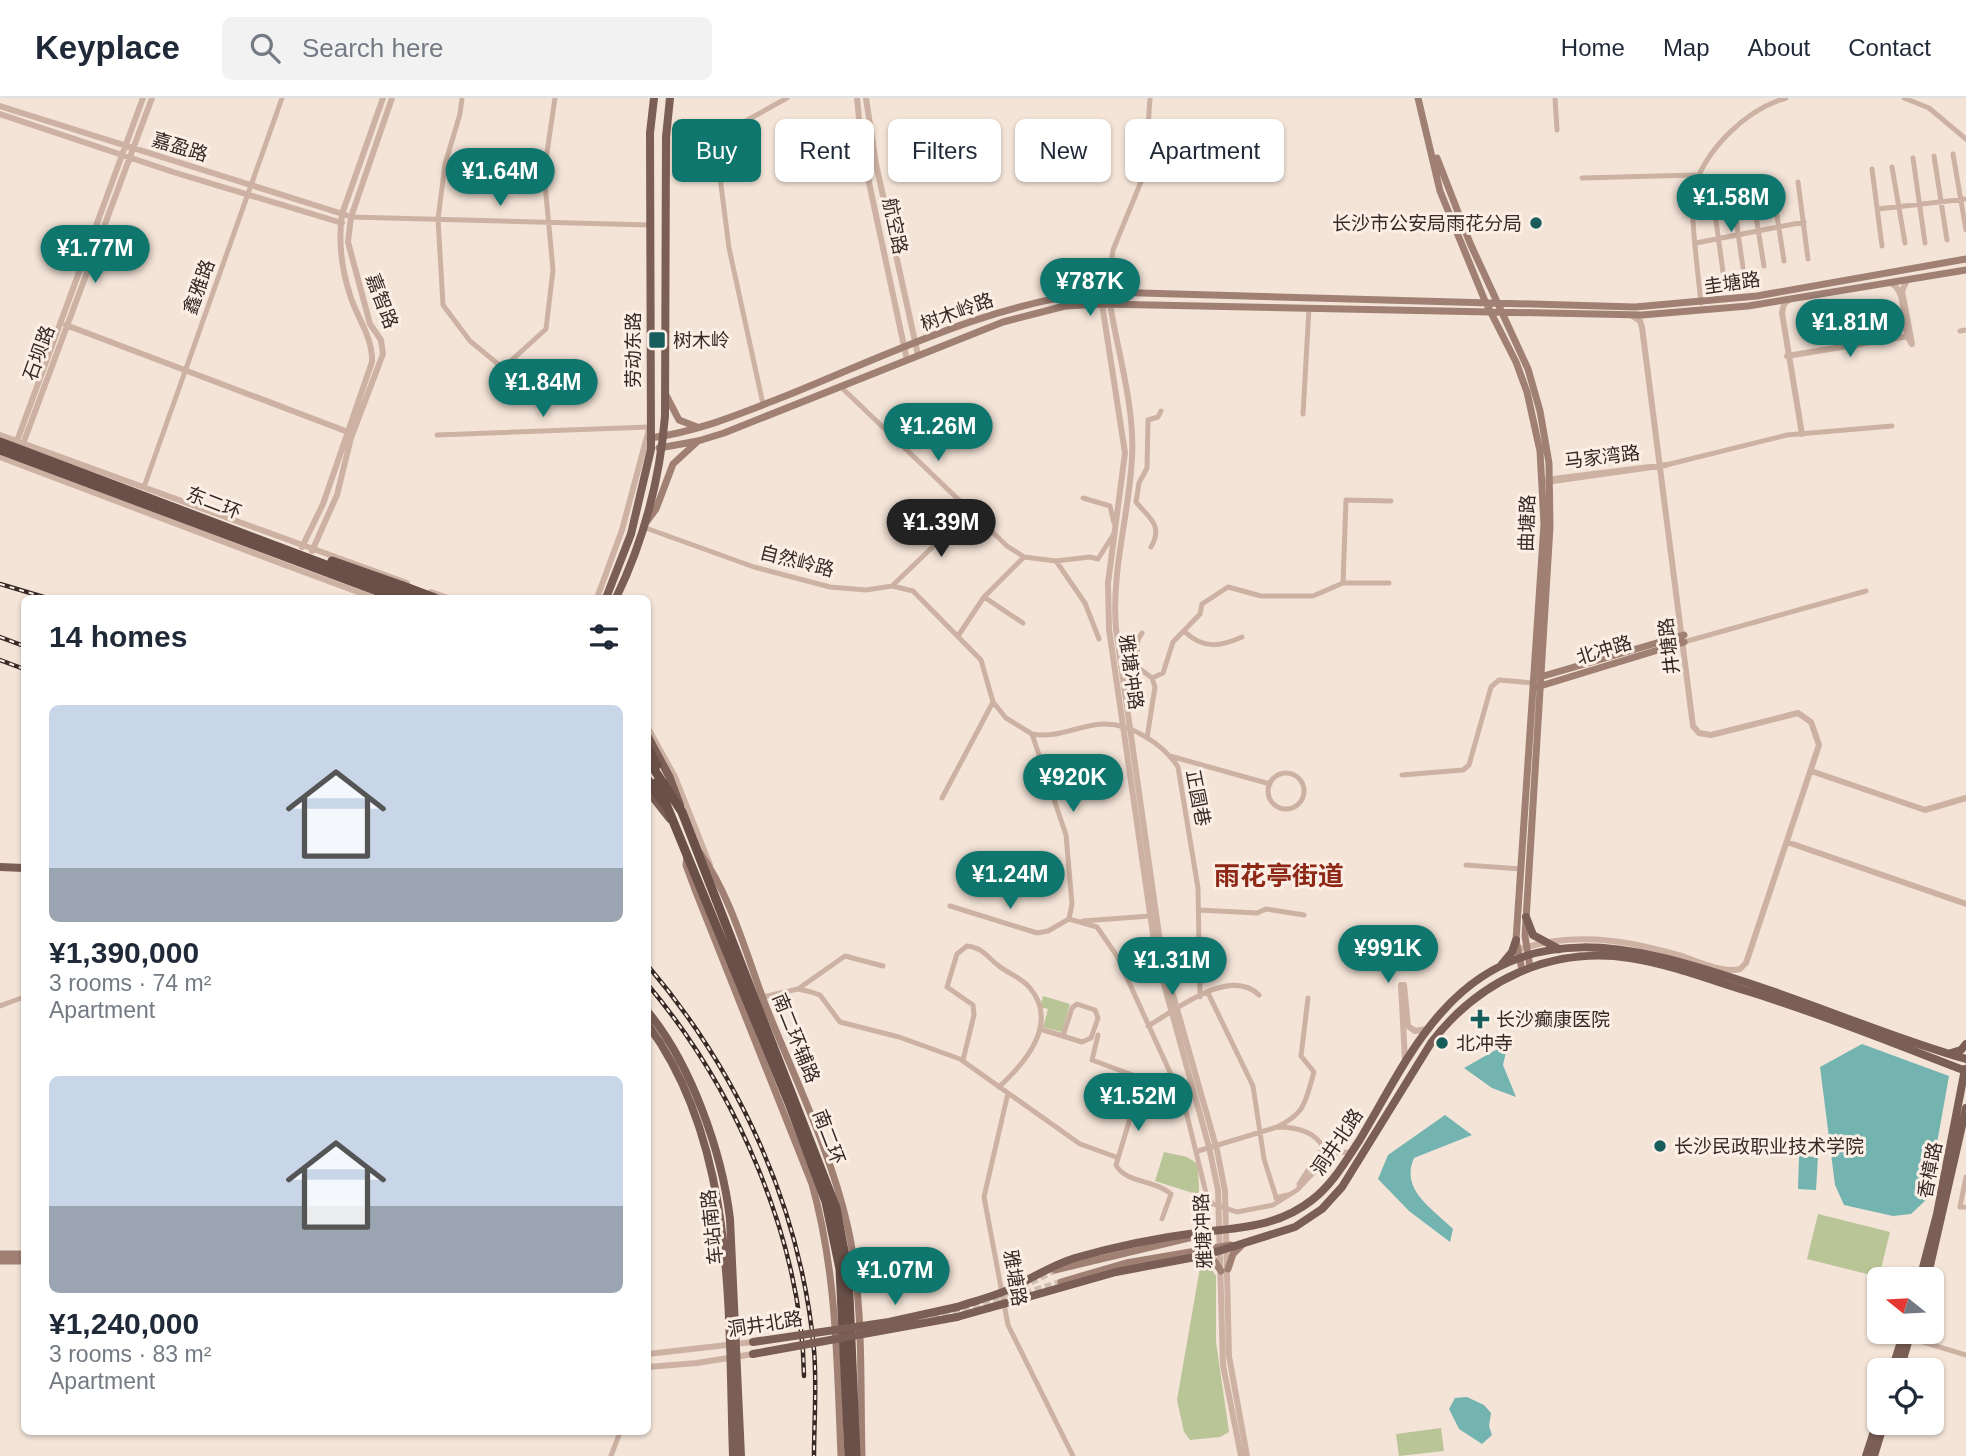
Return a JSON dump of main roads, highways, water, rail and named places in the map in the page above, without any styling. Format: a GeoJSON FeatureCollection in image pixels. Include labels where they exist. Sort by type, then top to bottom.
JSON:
{"type":"FeatureCollection","features":[{"type":"Feature","properties":{"kind":"highway","name":"东二环"},"geometry":{"type":"LineString","coordinates":[[0,442],[299,550],[407,595]]}},
{"type":"Feature","properties":{"kind":"highway","name":"东二环"},"geometry":{"type":"LineString","coordinates":[[0,450],[388,595]]}},
{"type":"Feature","properties":{"kind":"highway"},"geometry":{"type":"LineString","coordinates":[[299,550],[357,568],[427,595]]}},
{"type":"Feature","properties":{"kind":"highway"},"geometry":{"type":"LineString","coordinates":[[651,755],[692,849]]}},
{"type":"Feature","properties":{"kind":"highway"},"geometry":{"type":"LineString","coordinates":[[651,764],[668,789]]}},
{"type":"Feature","properties":{"kind":"highway"},"geometry":{"type":"LineString","coordinates":[[651,773],[678,815],[682,839],[692,849]]}},
{"type":"Feature","properties":{"kind":"highway"},"geometry":{"type":"LineString","coordinates":[[651,784],[678,815]]}},
{"type":"Feature","properties":{"kind":"highway","name":"南二环"},"geometry":{"type":"LineString","coordinates":[[692,849],[826,1202],[840,1269],[849,1456]]}},
{"type":"Feature","properties":{"kind":"highway","name":"南二环"},"geometry":{"type":"LineString","coordinates":[[692,849],[836,1208],[848,1272],[856,1456]]}},
{"type":"Feature","properties":{"kind":"main road","name":"劳动东路"},"geometry":{"type":"LineString","coordinates":[[611,595],[631,534],[650,449],[650,133],[654,98]]}},
{"type":"Feature","properties":{"kind":"main road","name":"劳动东路"},"geometry":{"type":"LineString","coordinates":[[613,595],[622,585],[643,527],[663,447],[666,137],[670,98]]}},
{"type":"Feature","properties":{"kind":"main road","name":"曲塘路"},"geometry":{"type":"LineString","coordinates":[[1420,98],[1440,191],[1485,301],[1522,376],[1547,481]]}},
{"type":"Feature","properties":{"kind":"main road","name":"曲塘路"},"geometry":{"type":"LineString","coordinates":[[1420,98],[1445,184],[1528,369],[1540,411],[1547,481],[1525,947],[1519,955],[1526,969]]}},
{"type":"Feature","properties":{"kind":"main road","name":"圭塘路"},"geometry":{"type":"LineString","coordinates":[[1499,302],[1635,307],[1700,303],[1842,283],[1966,259]]}},
{"type":"Feature","properties":{"kind":"main road","name":"圭塘路"},"geometry":{"type":"LineString","coordinates":[[1503,312],[1657,314],[1770,303],[1966,270]]}},
{"type":"Feature","properties":{"kind":"main road","name":"树木岭路"},"geometry":{"type":"LineString","coordinates":[[650,438],[701,427],[1013,309],[1072,295],[1107,292],[1308,300],[1499,302]]}},
{"type":"Feature","properties":{"kind":"main road","name":"树木岭路"},"geometry":{"type":"LineString","coordinates":[[650,449],[698,441],[1003,322],[1065,306],[1106,304],[1503,312]]}},
{"type":"Feature","properties":{"kind":"main road"},"geometry":{"type":"LineString","coordinates":[[665,393],[679,421],[701,427]]}},
{"type":"Feature","properties":{"kind":"main road"},"geometry":{"type":"LineString","coordinates":[[643,527],[656,509],[673,464],[698,441]]}},
{"type":"Feature","properties":{"kind":"main road","name":"北冲路"},"geometry":{"type":"LineString","coordinates":[[1537,683],[1683,639]]}},
{"type":"Feature","properties":{"kind":"main road","name":"曲塘路"},"geometry":{"type":"LineString","coordinates":[[1516,940],[1537,683]]}},
{"type":"Feature","properties":{"kind":"main road"},"geometry":{"type":"LineString","coordinates":[[651,743],[669,776],[678,815]]}},
{"type":"Feature","properties":{"kind":"main road"},"geometry":{"type":"LineString","coordinates":[[651,795],[682,839]]}},
{"type":"Feature","properties":{"kind":"main road","name":"南二环辅路"},"geometry":{"type":"LineString","coordinates":[[841,1456],[834,1303],[826,1233],[812,1184],[686,865],[692,849],[712,870],[831,1169],[844,1214],[853,1260],[862,1456]]}},
{"type":"Feature","properties":{"kind":"main road"},"geometry":{"type":"LineString","coordinates":[[0,865],[21,866]]}},
{"type":"Feature","properties":{"kind":"main road"},"geometry":{"type":"LineString","coordinates":[[1526,917],[1530,930],[1542,942],[1562,949]]}},
{"type":"Feature","properties":{"kind":"main road"},"geometry":{"type":"LineString","coordinates":[[1516,940],[1519,955]]}},
{"type":"Feature","properties":{"kind":"main road","name":"洞井北路"},"geometry":{"type":"LineString","coordinates":[[753,1342],[889,1322],[957,1307],[1002,1292],[1052,1266],[1077,1258],[1276,1221],[1302,1207],[1321,1192],[1351,1152],[1429,1028],[1465,989],[1519,955],[1562,949],[1621,948],[1662,956],[1767,989],[1966,1059]]}},
{"type":"Feature","properties":{"kind":"main road","name":"洞井北路"},"geometry":{"type":"LineString","coordinates":[[752,1354],[957,1317],[1116,1272],[1244,1244],[1295,1227],[1333,1199],[1439,1032],[1471,999],[1500,980],[1526,969],[1564,959],[1609,956],[1653,962],[1789,1005],[1966,1069]]}},
{"type":"Feature","properties":{"kind":"main road","name":"车站南路"},"geometry":{"type":"LineString","coordinates":[[651,1017],[685,1072],[730,1219],[733,1456]]}},
{"type":"Feature","properties":{"kind":"main road","name":"车站南路"},"geometry":{"type":"LineString","coordinates":[[651,1030],[679,1077],[720,1183]]}},
{"type":"Feature","properties":{"kind":"main road"},"geometry":{"type":"LineString","coordinates":[[1948,1053],[1957,1052],[1966,1044]]}},
{"type":"Feature","properties":{"kind":"main road"},"geometry":{"type":"LineString","coordinates":[[1945,1063],[1958,1072],[1962,1087]]}},
{"type":"Feature","properties":{"kind":"main road","name":"香樟路"},"geometry":{"type":"LineString","coordinates":[[1923,1267],[1937,1214],[1966,1069]]}},
{"type":"Feature","properties":{"kind":"main road","name":"香樟路"},"geometry":{"type":"LineString","coordinates":[[1930,1267],[1962,1151],[1966,1108]]}},
{"type":"Feature","properties":{"kind":"main road"},"geometry":{"type":"LineString","coordinates":[[1055,1270],[1208,1232]]}},
{"type":"Feature","properties":{"kind":"main road"},"geometry":{"type":"LineString","coordinates":[[1198,1256],[1213,1259],[1224,1270],[1233,1254],[1244,1244]]}},
{"type":"Feature","properties":{"kind":"main road"},"geometry":{"type":"LineString","coordinates":[[1061,1282],[1126,1263],[1224,1248]]}},
{"type":"Feature","properties":{"kind":"main road"},"geometry":{"type":"LineString","coordinates":[[0,1254],[21,1255]]}},
{"type":"Feature","properties":{"kind":"main road"},"geometry":{"type":"LineString","coordinates":[[0,1261],[21,1261]]}},
{"type":"Feature","properties":{"kind":"main road"},"geometry":{"type":"LineString","coordinates":[[856,1310],[862,1320],[874,1324],[927,1319],[872,1332],[859,1350]]}},
{"type":"Feature","properties":{"kind":"main road","name":"车站南路"},"geometry":{"type":"LineString","coordinates":[[733,1357],[741,1456]]}},
{"type":"Feature","properties":{"kind":"main road"},"geometry":{"type":"LineString","coordinates":[[1866,1456],[1873,1435]]}},
{"type":"Feature","properties":{"kind":"main road"},"geometry":{"type":"LineString","coordinates":[[1874,1456],[1880,1435]]}},
{"type":"Feature","properties":{"kind":"water"},"geometry":{"type":"Polygon","coordinates":[[[1508,1043],[1503,1065],[1516,1097],[1492,1088],[1464,1068],[1508,1043]]]}},
{"type":"Feature","properties":{"kind":"water"},"geometry":{"type":"Polygon","coordinates":[[[1862,1044],[1949,1076],[1927,1199],[1911,1214],[1893,1216],[1844,1205],[1835,1185],[1820,1067],[1862,1044]]]}},
{"type":"Feature","properties":{"kind":"water"},"geometry":{"type":"Polygon","coordinates":[[[1445,1115],[1472,1135],[1414,1158],[1411,1180],[1420,1198],[1453,1229],[1450,1242],[1409,1211],[1378,1179],[1388,1155],[1445,1115]]]}},
{"type":"Feature","properties":{"kind":"water"},"geometry":{"type":"Polygon","coordinates":[[[1799,1156],[1818,1157],[1816,1190],[1798,1189],[1799,1156]]]}},
{"type":"Feature","properties":{"kind":"water"},"geometry":{"type":"Polygon","coordinates":[[[1467,1397],[1484,1405],[1491,1413],[1489,1426],[1492,1435],[1482,1444],[1459,1429],[1449,1409],[1455,1398],[1467,1397]]]}},
{"type":"Feature","properties":{"kind":"tunnel"},"geometry":{"type":"LineString","coordinates":[[932,1316],[998,1298],[1055,1270]]}},
{"type":"Feature","properties":{"kind":"tunnel"},"geometry":{"type":"LineString","coordinates":[[1015,1297],[1061,1282]]}},
{"type":"Feature","properties":{"kind":"railway"},"geometry":{"type":"LineString","coordinates":[[0,584],[37,595]]}},
{"type":"Feature","properties":{"kind":"railway"},"geometry":{"type":"LineString","coordinates":[[0,637],[21,645]]}},
{"type":"Feature","properties":{"kind":"railway"},"geometry":{"type":"LineString","coordinates":[[0,660],[21,668]]}},
{"type":"Feature","properties":{"kind":"railway"},"geometry":{"type":"LineString","coordinates":[[651,970],[711,1051],[737,1097],[780,1194],[807,1297],[814,1350],[814,1456]]}},
{"type":"Feature","properties":{"kind":"railway"},"geometry":{"type":"LineString","coordinates":[[651,989],[709,1070],[758,1168],[777,1219],[791,1272],[800,1324],[804,1376]]}},
{"type":"Feature","properties":{"kind":"place","name":"长沙市公安局雨花分局"},"geometry":{"type":"Point","coordinates":[1536,223]}},
{"type":"Feature","properties":{"kind":"place","name":"树木岭"},"geometry":{"type":"Point","coordinates":[657,340]}},
{"type":"Feature","properties":{"kind":"place","name":"长沙癫康医院"},"geometry":{"type":"Point","coordinates":[1480,1019]}},
{"type":"Feature","properties":{"kind":"place","name":"北冲寺"},"geometry":{"type":"Point","coordinates":[1442,1043]}},
{"type":"Feature","properties":{"kind":"place","name":"长沙民政职业技术学院"},"geometry":{"type":"Point","coordinates":[1660,1146]}},
{"type":"Feature","properties":{"kind":"district","name":"雨花亭街道"},"geometry":{"type":"Point","coordinates":[1279,876]}}]}
